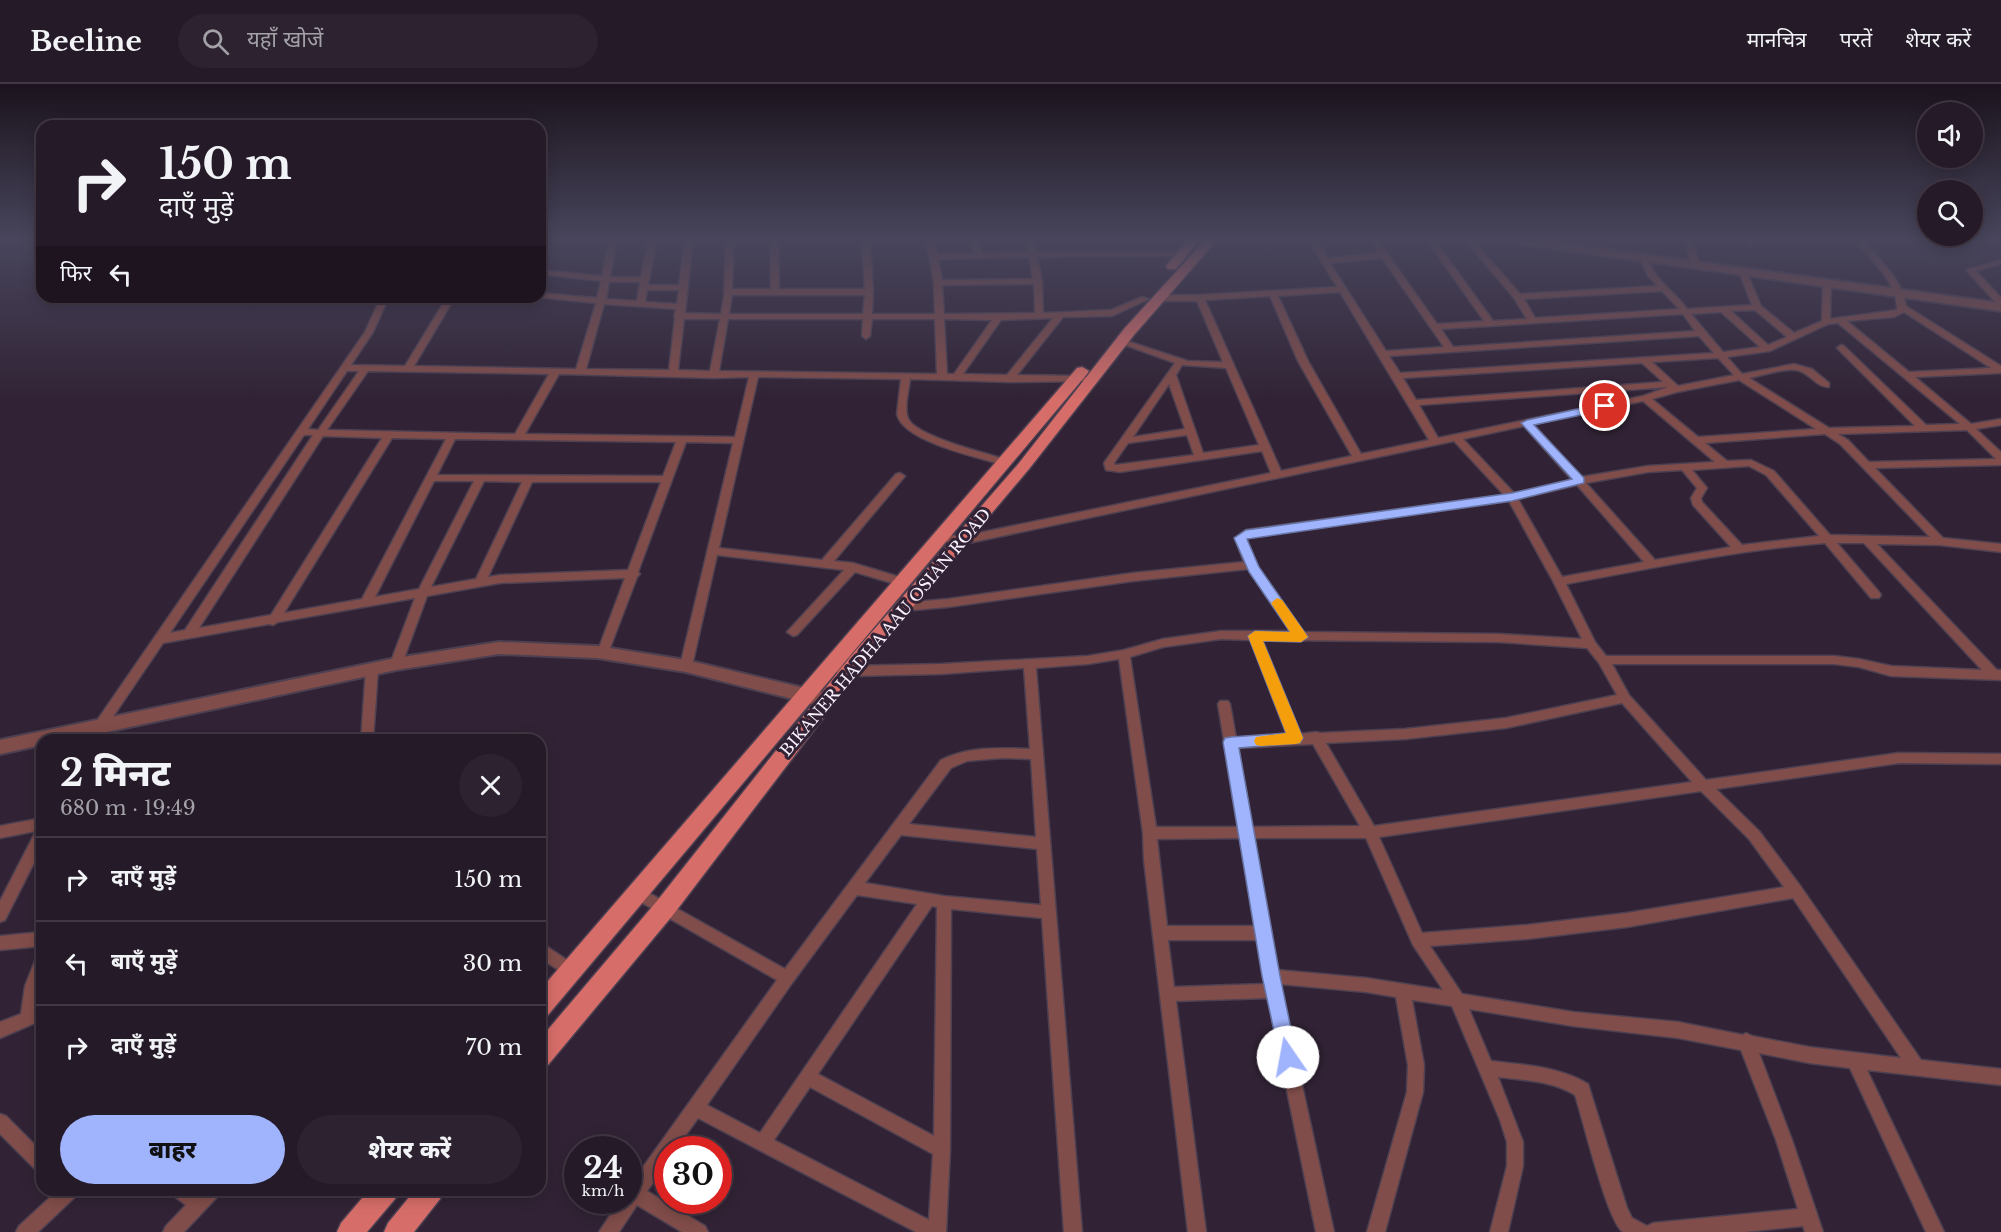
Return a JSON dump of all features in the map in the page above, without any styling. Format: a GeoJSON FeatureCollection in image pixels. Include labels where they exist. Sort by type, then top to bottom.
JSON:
{"type":"FeatureCollection","features":[{"type":"Feature","properties":{"kind":"main road","name":"BIKANER HADHA AAU OSIAN ROAD"},"geometry":{"type":"LineString","coordinates":[[546,1050],[664,908],[825,700],[1024,466],[1082,379],[1121,342],[1156,293]]}},
{"type":"Feature","properties":{"kind":"main road","name":"BIKANER HADHA AAU OSIAN ROAD"},"geometry":{"type":"LineString","coordinates":[[546,1000],[941,536],[1158,293]]}},
{"type":"Feature","properties":{"kind":"main road"},"geometry":{"type":"LineString","coordinates":[[724,790],[749,800]]}},
{"type":"Feature","properties":{"kind":"main road"},"geometry":{"type":"LineString","coordinates":[[350,1232],[381,1196]]}},
{"type":"Feature","properties":{"kind":"main road"},"geometry":{"type":"LineString","coordinates":[[397,1232],[426,1196]]}},
{"type":"Feature","properties":{"kind":"street"},"geometry":{"type":"LineString","coordinates":[[580,372],[603,293]]}},
{"type":"Feature","properties":{"kind":"street"},"geometry":{"type":"LineString","coordinates":[[640,305],[643,293]]}},
{"type":"Feature","properties":{"kind":"street"},"geometry":{"type":"LineString","coordinates":[[673,374],[682,293]]}},
{"type":"Feature","properties":{"kind":"street"},"geometry":{"type":"LineString","coordinates":[[714,375],[728,293]]}},
{"type":"Feature","properties":{"kind":"street"},"geometry":{"type":"LineString","coordinates":[[755,293],[815,293]]}},
{"type":"Feature","properties":{"kind":"street"},"geometry":{"type":"LineString","coordinates":[[866,336],[869,293]]}},
{"type":"Feature","properties":{"kind":"street"},"geometry":{"type":"LineString","coordinates":[[939,293],[942,377]]}},
{"type":"Feature","properties":{"kind":"street"},"geometry":{"type":"LineString","coordinates":[[1038,293],[1039,316]]}},
{"type":"Feature","properties":{"kind":"street"},"geometry":{"type":"LineString","coordinates":[[546,296],[724,316],[869,318],[1112,313],[1152,298],[1200,298],[1292,293]]}},
{"type":"Feature","properties":{"kind":"street"},"geometry":{"type":"LineString","coordinates":[[1343,293],[1398,376],[1435,441]]}},
{"type":"Feature","properties":{"kind":"street"},"geometry":{"type":"LineString","coordinates":[[1410,293],[1450,349]]}},
{"type":"Feature","properties":{"kind":"street"},"geometry":{"type":"LineString","coordinates":[[1468,293],[1489,322]]}},
{"type":"Feature","properties":{"kind":"street"},"geometry":{"type":"LineString","coordinates":[[1514,293],[1532,320]]}},
{"type":"Feature","properties":{"kind":"street"},"geometry":{"type":"LineString","coordinates":[[1518,297],[1590,293]]}},
{"type":"Feature","properties":{"kind":"street"},"geometry":{"type":"LineString","coordinates":[[1668,293],[1739,376],[1844,442],[1940,541]]}},
{"type":"Feature","properties":{"kind":"street"},"geometry":{"type":"LineString","coordinates":[[1751,293],[1757,307],[1793,337]]}},
{"type":"Feature","properties":{"kind":"street"},"geometry":{"type":"LineString","coordinates":[[1826,322],[1827,293]]}},
{"type":"Feature","properties":{"kind":"street"},"geometry":{"type":"LineString","coordinates":[[1890,293],[2000,305]]}},
{"type":"Feature","properties":{"kind":"street"},"geometry":{"type":"LineString","coordinates":[[1989,293],[2000,305]]}},
{"type":"Feature","properties":{"kind":"street"},"geometry":{"type":"LineString","coordinates":[[1273,294],[1303,361],[1358,458]]}},
{"type":"Feature","properties":{"kind":"street"},"geometry":{"type":"LineString","coordinates":[[1398,376],[1646,361],[1767,349],[1826,322],[1894,314],[1901,311],[1900,294]]}},
{"type":"Feature","properties":{"kind":"street"},"geometry":{"type":"LineString","coordinates":[[1200,298],[1277,474]]}},
{"type":"Feature","properties":{"kind":"street"},"geometry":{"type":"LineString","coordinates":[[175,637],[310,432],[373,326],[383,303]]}},
{"type":"Feature","properties":{"kind":"street"},"geometry":{"type":"LineString","coordinates":[[407,370],[447,303]]}},
{"type":"Feature","properties":{"kind":"street"},"geometry":{"type":"LineString","coordinates":[[1434,327],[1757,307]]}},
{"type":"Feature","properties":{"kind":"street"},"geometry":{"type":"LineString","coordinates":[[1902,307],[2001,370]]}},
{"type":"Feature","properties":{"kind":"street"},"geometry":{"type":"LineString","coordinates":[[1723,309],[1767,349]]}},
{"type":"Feature","properties":{"kind":"street"},"geometry":{"type":"LineString","coordinates":[[1010,379],[1060,315]]}},
{"type":"Feature","properties":{"kind":"street"},"geometry":{"type":"LineString","coordinates":[[957,377],[998,317]]}},
{"type":"Feature","properties":{"kind":"street"},"geometry":{"type":"LineString","coordinates":[[1839,319],[1969,427],[2001,460]]}},
{"type":"Feature","properties":{"kind":"street"},"geometry":{"type":"LineString","coordinates":[[1383,354],[1701,333]]}},
{"type":"Feature","properties":{"kind":"street"},"geometry":{"type":"LineString","coordinates":[[1121,342],[1180,362],[1230,365]]}},
{"type":"Feature","properties":{"kind":"street"},"geometry":{"type":"LineString","coordinates":[[1841,348],[1923,428]]}},
{"type":"Feature","properties":{"kind":"street"},"geometry":{"type":"LineString","coordinates":[[1646,361],[1673,386]]}},
{"type":"Feature","properties":{"kind":"street"},"geometry":{"type":"LineString","coordinates":[[1180,362],[1123,441],[1109,463],[1110,468],[1200,458],[1265,447]]}},
{"type":"Feature","properties":{"kind":"street"},"geometry":{"type":"LineString","coordinates":[[1414,403],[1673,386],[1794,367],[1809,371],[1826,385]]}},
{"type":"Feature","properties":{"kind":"street"},"geometry":{"type":"LineString","coordinates":[[347,368],[1082,379]]}},
{"type":"Feature","properties":{"kind":"street"},"geometry":{"type":"LineString","coordinates":[[100,726],[175,637],[310,432],[362,369]]}},
{"type":"Feature","properties":{"kind":"street"},"geometry":{"type":"LineString","coordinates":[[1907,375],[2001,370]]}},
{"type":"Feature","properties":{"kind":"street"},"geometry":{"type":"LineString","coordinates":[[519,436],[555,372]]}},
{"type":"Feature","properties":{"kind":"street"},"geometry":{"type":"LineString","coordinates":[[686,666],[754,375]]}},
{"type":"Feature","properties":{"kind":"street"},"geometry":{"type":"LineString","coordinates":[[1171,375],[1200,458]]}},
{"type":"Feature","properties":{"kind":"street"},"geometry":{"type":"LineString","coordinates":[[906,377],[903,419],[908,426],[951,445],[1005,462]]}},
{"type":"Feature","properties":{"kind":"street"},"geometry":{"type":"LineString","coordinates":[[941,536],[959,541],[1645,398],[1673,386]]}},
{"type":"Feature","properties":{"kind":"street"},"geometry":{"type":"LineString","coordinates":[[1645,398],[1723,463]]}},
{"type":"Feature","properties":{"kind":"street"},"geometry":{"type":"LineString","coordinates":[[1697,440],[1827,431],[1969,427],[2001,422]]}},
{"type":"Feature","properties":{"kind":"street"},"geometry":{"type":"LineString","coordinates":[[1527,423],[1652,563]]}},
{"type":"Feature","properties":{"kind":"street"},"geometry":{"type":"LineString","coordinates":[[1123,441],[1191,431]]}},
{"type":"Feature","properties":{"kind":"street"},"geometry":{"type":"LineString","coordinates":[[310,432],[740,440]]}},
{"type":"Feature","properties":{"kind":"street"},"geometry":{"type":"LineString","coordinates":[[273,621],[389,435]]}},
{"type":"Feature","properties":{"kind":"street"},"geometry":{"type":"LineString","coordinates":[[366,603],[452,436]]}},
{"type":"Feature","properties":{"kind":"street"},"geometry":{"type":"LineString","coordinates":[[1457,438],[1512,497],[1559,581],[1590,644],[1603,660],[1625,698],[1702,784],[1754,836],[1796,891],[1916,1066]]}},
{"type":"Feature","properties":{"kind":"street"},"geometry":{"type":"LineString","coordinates":[[603,653],[682,439]]}},
{"type":"Feature","properties":{"kind":"street"},"geometry":{"type":"LineString","coordinates":[[1866,465],[2001,460]]}},
{"type":"Feature","properties":{"kind":"street"},"geometry":{"type":"LineString","coordinates":[[1301,637],[1251,565],[1240,538],[1246,534],[1512,497],[1580,481],[1648,469],[1723,463],[1751,463],[1770,472],[1875,595]]}},
{"type":"Feature","properties":{"kind":"street"},"geometry":{"type":"LineString","coordinates":[[1684,466],[1702,488],[1696,498],[1697,503],[1739,549]]}},
{"type":"Feature","properties":{"kind":"street"},"geometry":{"type":"LineString","coordinates":[[825,564],[900,476]]}},
{"type":"Feature","properties":{"kind":"street"},"geometry":{"type":"LineString","coordinates":[[430,478],[667,479]]}},
{"type":"Feature","properties":{"kind":"street"},"geometry":{"type":"LineString","coordinates":[[396,664],[423,592],[481,478]]}},
{"type":"Feature","properties":{"kind":"street"},"geometry":{"type":"LineString","coordinates":[[480,582],[528,479]]}},
{"type":"Feature","properties":{"kind":"street"},"geometry":{"type":"LineString","coordinates":[[1559,581],[1739,549],[1828,539],[1940,541],[2001,548]]}},
{"type":"Feature","properties":{"kind":"street"},"geometry":{"type":"LineString","coordinates":[[1867,540],[1997,675]]}},
{"type":"Feature","properties":{"kind":"street"},"geometry":{"type":"LineString","coordinates":[[713,551],[853,567],[902,582]]}},
{"type":"Feature","properties":{"kind":"street"},"geometry":{"type":"LineString","coordinates":[[902,607],[948,603],[1133,577],[1251,565]]}},
{"type":"Feature","properties":{"kind":"street"},"geometry":{"type":"LineString","coordinates":[[793,632],[853,567]]}},
{"type":"Feature","properties":{"kind":"street"},"geometry":{"type":"LineString","coordinates":[[175,637],[500,579],[634,574]]}},
{"type":"Feature","properties":{"kind":"street"},"geometry":{"type":"LineString","coordinates":[[830,666],[849,671],[1030,665],[1088,660],[1124,654],[1163,643],[1221,635],[1499,638],[1590,644]]}},
{"type":"Feature","properties":{"kind":"street"},"geometry":{"type":"LineString","coordinates":[[1255,636],[1295,738]]}},
{"type":"Feature","properties":{"kind":"street"},"geometry":{"type":"LineString","coordinates":[[62,734],[396,664],[499,648],[603,653],[686,666],[825,700]]}},
{"type":"Feature","properties":{"kind":"street"},"geometry":{"type":"LineString","coordinates":[[1124,654],[1150,833],[1151,860],[1197,1232]]}},
{"type":"Feature","properties":{"kind":"street"},"geometry":{"type":"LineString","coordinates":[[1603,660],[1834,660],[1891,671],[1997,675]]}},
{"type":"Feature","properties":{"kind":"street"},"geometry":{"type":"LineString","coordinates":[[1030,665],[1073,1232]]}},
{"type":"Feature","properties":{"kind":"street"},"geometry":{"type":"LineString","coordinates":[[367,734],[372,669]]}},
{"type":"Feature","properties":{"kind":"street"},"geometry":{"type":"LineString","coordinates":[[1231,742],[1405,734],[1506,723],[1625,698]]}},
{"type":"Feature","properties":{"kind":"street"},"geometry":{"type":"LineString","coordinates":[[1224,704],[1273,984],[1325,1232]]}},
{"type":"Feature","properties":{"kind":"street"},"geometry":{"type":"LineString","coordinates":[[1316,737],[1370,832],[1418,940],[1456,999],[1515,1142],[1515,1166],[1499,1232]]}},
{"type":"Feature","properties":{"kind":"street"},"geometry":{"type":"LineString","coordinates":[[0,747],[36,739]]}},
{"type":"Feature","properties":{"kind":"street"},"geometry":{"type":"LineString","coordinates":[[642,1184],[787,978],[946,764],[956,758],[969,755],[1037,754]]}},
{"type":"Feature","properties":{"kind":"street"},"geometry":{"type":"LineString","coordinates":[[1150,833],[1370,832],[1899,758],[2001,759]]}},
{"type":"Feature","properties":{"kind":"street"},"geometry":{"type":"LineString","coordinates":[[0,832],[36,825]]}},
{"type":"Feature","properties":{"kind":"street"},"geometry":{"type":"LineString","coordinates":[[898,829],[1044,844]]}},
{"type":"Feature","properties":{"kind":"street"},"geometry":{"type":"LineString","coordinates":[[0,915],[36,845]]}},
{"type":"Feature","properties":{"kind":"street"},"geometry":{"type":"LineString","coordinates":[[854,888],[936,901],[1049,912]]}},
{"type":"Feature","properties":{"kind":"street"},"geometry":{"type":"LineString","coordinates":[[1418,940],[1527,932],[1628,920],[1796,891]]}},
{"type":"Feature","properties":{"kind":"street"},"geometry":{"type":"LineString","coordinates":[[637,893],[787,978]]}},
{"type":"Feature","properties":{"kind":"street"},"geometry":{"type":"LineString","coordinates":[[762,1144],[807,1077],[936,901]]}},
{"type":"Feature","properties":{"kind":"street"},"geometry":{"type":"LineString","coordinates":[[695,1108],[935,1232],[942,1150],[936,901]]}},
{"type":"Feature","properties":{"kind":"street"},"geometry":{"type":"LineString","coordinates":[[1160,933],[1264,933]]}},
{"type":"Feature","properties":{"kind":"street"},"geometry":{"type":"LineString","coordinates":[[0,943],[36,940]]}},
{"type":"Feature","properties":{"kind":"street"},"geometry":{"type":"LineString","coordinates":[[546,953],[571,971]]}},
{"type":"Feature","properties":{"kind":"street"},"geometry":{"type":"LineString","coordinates":[[0,1030],[35,1015],[33,987],[36,978]]}},
{"type":"Feature","properties":{"kind":"street"},"geometry":{"type":"LineString","coordinates":[[1167,994],[1273,984],[1403,991],[1573,1019],[1678,1030],[1746,1041],[1809,1055],[2001,1077]]}},
{"type":"Feature","properties":{"kind":"street"},"geometry":{"type":"LineString","coordinates":[[1376,1232],[1415,1092],[1416,1065],[1403,991]]}},
{"type":"Feature","properties":{"kind":"street"},"geometry":{"type":"LineString","coordinates":[[1653,1232],[1812,1225],[1784,1140],[1746,1041]]}},
{"type":"Feature","properties":{"kind":"street"},"geometry":{"type":"LineString","coordinates":[[1855,1061],[1935,1232]]}},
{"type":"Feature","properties":{"kind":"street"},"geometry":{"type":"LineString","coordinates":[[1486,1068],[1561,1080],[1574,1083],[1582,1090],[1619,1211],[1626,1224],[1641,1232]]}},
{"type":"Feature","properties":{"kind":"street"},"geometry":{"type":"LineString","coordinates":[[807,1077],[942,1150]]}},
{"type":"Feature","properties":{"kind":"street"},"geometry":{"type":"LineString","coordinates":[[0,1122],[36,1158]]}},
{"type":"Feature","properties":{"kind":"street"},"geometry":{"type":"LineString","coordinates":[[25,1232],[62,1196]]}},
{"type":"Feature","properties":{"kind":"street"},"geometry":{"type":"LineString","coordinates":[[189,1196],[199,1203]]}},
{"type":"Feature","properties":{"kind":"street"},"geometry":{"type":"LineString","coordinates":[[172,1232],[206,1196]]}},
{"type":"Feature","properties":{"kind":"street"},"geometry":{"type":"LineString","coordinates":[[642,1198],[699,1232]]}},
{"type":"Feature","properties":{"kind":"street"},"geometry":{"type":"LineString","coordinates":[[608,1232],[621,1214]]}},
{"type":"Feature","properties":{"kind":"slow traffic"},"geometry":{"type":"LineString","coordinates":[[1261,741],[1295,738],[1255,636],[1301,637],[1277,603]]}},
{"type":"Feature","properties":{"kind":"route"},"geometry":{"type":"LineString","coordinates":[[1288,1057],[1271,976],[1231,742],[1295,738],[1255,636],[1301,637],[1251,565],[1240,538],[1246,534],[1512,497],[1580,481],[1527,423],[1605,406]]}}]}
